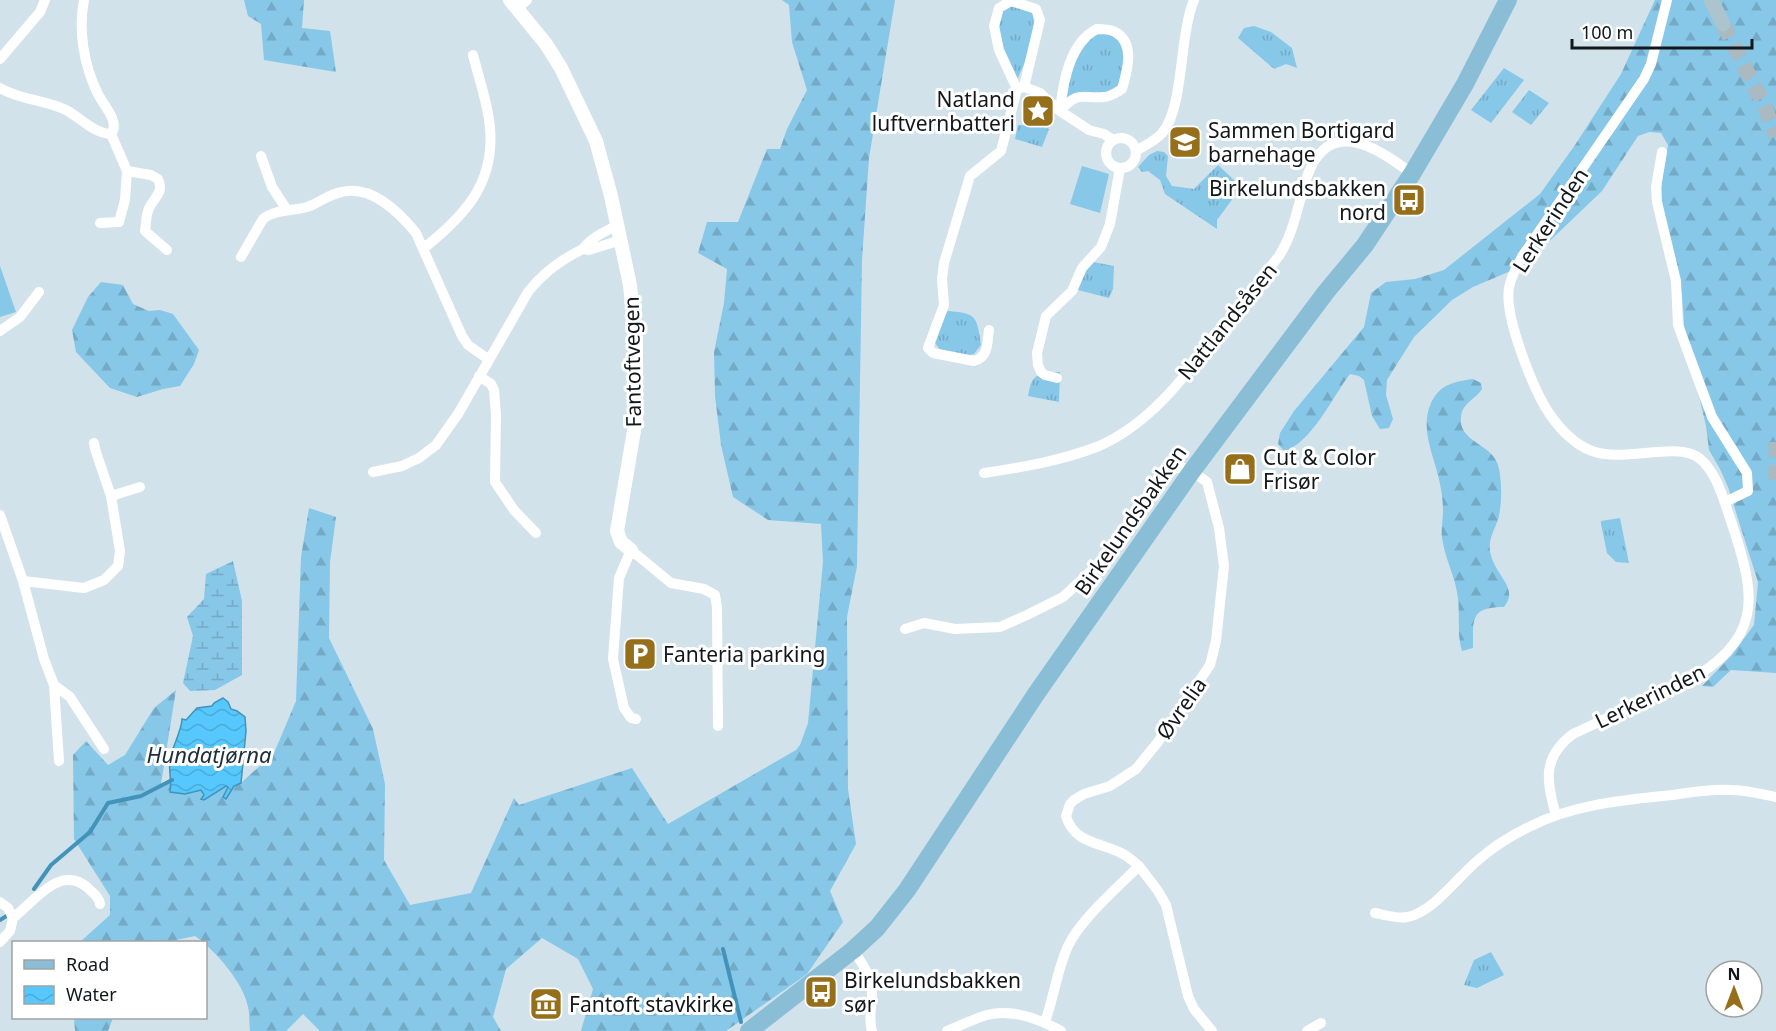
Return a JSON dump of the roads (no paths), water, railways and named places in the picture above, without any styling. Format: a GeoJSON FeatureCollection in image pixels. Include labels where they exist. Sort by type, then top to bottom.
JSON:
{"type":"FeatureCollection","features":[{"type":"Feature","properties":{"kind":"main road","name":"Birkelundsbakken"},"geometry":{"type":"LineString","coordinates":[[749,1031],[853,950],[877,928],[907,890],[1036,694],[1191,471],[1365,244],[1412,174],[1465,84],[1508,0]]}},
{"type":"Feature","properties":{"kind":"main road"},"geometry":{"type":"LineString","coordinates":[[1711,0],[1723,24]]}},
{"type":"Feature","properties":{"kind":"street"},"geometry":{"type":"LineString","coordinates":[[0,59],[40,12],[45,0]]}},
{"type":"Feature","properties":{"kind":"street"},"geometry":{"type":"LineString","coordinates":[[84,0],[82,21],[84,47],[91,76],[97,93],[114,123],[111,134],[127,171],[125,200],[118,222],[100,223]]}},
{"type":"Feature","properties":{"kind":"street"},"geometry":{"type":"LineString","coordinates":[[1136,150],[1127,139],[1113,140],[1107,147],[1106,156],[1111,165],[1120,168],[1132,163],[1136,150],[1163,133],[1174,108],[1186,24],[1194,0]]}},
{"type":"Feature","properties":{"kind":"street","name":"Lerkerinden"},"geometry":{"type":"LineString","coordinates":[[1556,815],[1548,784],[1549,771],[1551,760],[1564,741],[1573,734],[1697,676],[1724,655],[1738,637],[1745,621],[1750,594],[1738,542],[1725,502],[1707,466],[1690,453],[1670,451],[1641,455],[1612,455],[1590,450],[1574,440],[1551,416],[1540,399],[1520,345],[1508,301],[1513,272],[1523,255],[1644,79],[1651,64],[1667,0]]}},
{"type":"Feature","properties":{"kind":"street"},"geometry":{"type":"LineString","coordinates":[[989,330],[987,348],[984,357],[980,360],[974,361],[933,353],[928,348],[944,305],[942,279],[944,263],[970,176],[1000,151],[1021,88],[1040,20],[1036,9],[1011,2],[999,8],[994,26],[999,51],[1021,88],[1040,93],[1059,111],[1089,130],[1104,134],[1113,140]]}},
{"type":"Feature","properties":{"kind":"street","name":"Fantoftvegen"},"geometry":{"type":"LineString","coordinates":[[519,3],[561,68],[596,141],[618,225],[632,297],[636,345],[634,439],[617,531],[621,542],[670,583],[704,589],[715,596],[717,607],[717,726]]}},
{"type":"Feature","properties":{"kind":"street"},"geometry":{"type":"LineString","coordinates":[[1096,29],[1114,30],[1122,37],[1128,51],[1128,67],[1122,89],[1106,97],[1081,95],[1069,101],[1059,111],[1064,81],[1080,44],[1087,34],[1096,29]]}},
{"type":"Feature","properties":{"kind":"street"},"geometry":{"type":"LineString","coordinates":[[424,248],[452,225],[479,190],[486,172],[490,129],[473,55]]}},
{"type":"Feature","properties":{"kind":"street"},"geometry":{"type":"LineString","coordinates":[[0,88],[25,98],[55,105],[99,132],[111,134]]}},
{"type":"Feature","properties":{"kind":"street","name":"Nattlandsåsen"},"geometry":{"type":"LineString","coordinates":[[984,473],[1044,464],[1100,445],[1133,426],[1161,401],[1187,374],[1284,249],[1308,174],[1317,157],[1325,149],[1341,141],[1355,141],[1371,147],[1412,174]]}},
{"type":"Feature","properties":{"kind":"street"},"geometry":{"type":"LineString","coordinates":[[1662,152],[1656,186],[1657,202],[1676,281],[1677,325],[1712,417],[1743,464],[1749,483],[1745,494],[1725,502]]}},
{"type":"Feature","properties":{"kind":"street"},"geometry":{"type":"LineString","coordinates":[[261,156],[272,186],[287,210]]}},
{"type":"Feature","properties":{"kind":"street"},"geometry":{"type":"LineString","coordinates":[[1057,378],[1045,375],[1038,365],[1037,353],[1046,316],[1072,291],[1082,268],[1101,247],[1110,224],[1120,168]]}},
{"type":"Feature","properties":{"kind":"street"},"geometry":{"type":"LineString","coordinates":[[127,171],[151,175],[158,179],[161,188],[148,208],[145,231],[167,250]]}},
{"type":"Feature","properties":{"kind":"street"},"geometry":{"type":"LineString","coordinates":[[241,257],[263,219],[287,210],[305,207],[342,192],[367,194],[377,198],[408,223],[416,233],[462,336],[468,345],[488,359]]}},
{"type":"Feature","properties":{"kind":"street"},"geometry":{"type":"LineString","coordinates":[[373,472],[402,466],[427,453],[446,432],[534,284],[552,268],[618,225]]}},
{"type":"Feature","properties":{"kind":"street"},"geometry":{"type":"LineString","coordinates":[[583,249],[589,250],[621,240]]}},
{"type":"Feature","properties":{"kind":"street"},"geometry":{"type":"LineString","coordinates":[[0,331],[20,317],[39,292]]}},
{"type":"Feature","properties":{"kind":"street"},"geometry":{"type":"LineString","coordinates":[[479,376],[491,384],[494,390],[497,442],[495,482],[514,510],[536,533]]}},
{"type":"Feature","properties":{"kind":"street"},"geometry":{"type":"LineString","coordinates":[[23,581],[84,588],[99,583],[115,571],[120,560],[120,551],[111,496],[94,449],[94,443]]}},
{"type":"Feature","properties":{"kind":"street"},"geometry":{"type":"LineString","coordinates":[[905,629],[924,623],[955,629],[1000,627],[1064,597],[1102,561],[1120,540],[1160,476],[1175,468],[1191,471]]}},
{"type":"Feature","properties":{"kind":"street","name":"Øvrelia"},"geometry":{"type":"LineString","coordinates":[[1138,866],[1125,855],[1079,837],[1072,831],[1066,816],[1074,800],[1084,794],[1110,786],[1136,769],[1158,742],[1210,666],[1214,654],[1223,577],[1222,548],[1207,482],[1191,471]]}},
{"type":"Feature","properties":{"kind":"street"},"geometry":{"type":"LineString","coordinates":[[111,496],[140,487]]}},
{"type":"Feature","properties":{"kind":"street"},"geometry":{"type":"LineString","coordinates":[[0,515],[23,581],[44,659],[54,686],[59,761]]}},
{"type":"Feature","properties":{"kind":"street"},"geometry":{"type":"LineString","coordinates":[[631,550],[619,578],[613,659],[624,708],[631,718],[636,719]]}},
{"type":"Feature","properties":{"kind":"street"},"geometry":{"type":"LineString","coordinates":[[54,686],[70,697],[104,749]]}},
{"type":"Feature","properties":{"kind":"street"},"geometry":{"type":"LineString","coordinates":[[1375,913],[1407,917],[1420,912],[1432,904],[1478,860],[1504,841],[1556,815],[1634,799],[1710,790],[1752,792],[1776,797]]}},
{"type":"Feature","properties":{"kind":"street"},"geometry":{"type":"LineString","coordinates":[[1045,1022],[1052,1005],[1061,965],[1076,932],[1138,866],[1166,905],[1188,996],[1194,1009],[1212,1031]]}},
{"type":"Feature","properties":{"kind":"street"},"geometry":{"type":"LineString","coordinates":[[0,942],[10,931],[13,918],[37,895],[65,880],[73,879],[82,882],[99,898],[100,904]]}},
{"type":"Feature","properties":{"kind":"street"},"geometry":{"type":"LineString","coordinates":[[0,902],[8,908],[13,918]]}},
{"type":"Feature","properties":{"kind":"street"},"geometry":{"type":"LineString","coordinates":[[853,950],[871,983],[872,1031]]}},
{"type":"Feature","properties":{"kind":"street"},"geometry":{"type":"LineString","coordinates":[[947,1031],[988,1015],[1006,1013],[1045,1022],[1060,1031]]}},
{"type":"Feature","properties":{"kind":"street"},"geometry":{"type":"LineString","coordinates":[[1307,1031],[1321,1023]]}},
{"type":"Feature","properties":{"kind":"water","name":"Hundatjørna"},"geometry":{"type":"Polygon","coordinates":[[[223,698],[231,709],[245,717],[246,731],[241,783],[234,786],[226,799],[223,797],[228,787],[226,786],[204,800],[201,799],[204,795],[201,790],[185,794],[170,792],[170,755],[182,719],[186,720],[197,708],[212,706],[223,698]]]}},
{"type":"Feature","properties":{"kind":"waterway"},"geometry":{"type":"LineString","coordinates":[[34,889],[51,865],[90,832],[108,803],[141,796],[172,780]]}},
{"type":"Feature","properties":{"kind":"waterway"},"geometry":{"type":"LineString","coordinates":[[0,920],[8,915]]}},
{"type":"Feature","properties":{"kind":"waterway"},"geometry":{"type":"LineString","coordinates":[[723,949],[741,1022]]}},
{"type":"Feature","properties":{"kind":"tunnel"},"geometry":{"type":"LineString","coordinates":[[1723,24],[1765,107],[1776,136]]}},
{"type":"Feature","properties":{"kind":"tunnel"},"geometry":{"type":"LineString","coordinates":[[1776,442],[1776,485]]}},
{"type":"Feature","properties":{"kind":"place","name":"Natland luftvernbatteri"},"geometry":{"type":"Point","coordinates":[1038,111]}},
{"type":"Feature","properties":{"kind":"place","name":"Sammen Bortigard barnehage"},"geometry":{"type":"Point","coordinates":[1185,142]}},
{"type":"Feature","properties":{"kind":"place","name":"Birkelundsbakken nord"},"geometry":{"type":"Point","coordinates":[1409,200]}},
{"type":"Feature","properties":{"kind":"place","name":"Cut & Color Frisør"},"geometry":{"type":"Point","coordinates":[1240,469]}},
{"type":"Feature","properties":{"kind":"place","name":"Fanteria parking"},"geometry":{"type":"Point","coordinates":[640,654]}},
{"type":"Feature","properties":{"kind":"place","name":"Birkelundsbakken sør"},"geometry":{"type":"Point","coordinates":[821,992]}},
{"type":"Feature","properties":{"kind":"place","name":"Fantoft stavkirke"},"geometry":{"type":"Point","coordinates":[546,1004]}}]}
